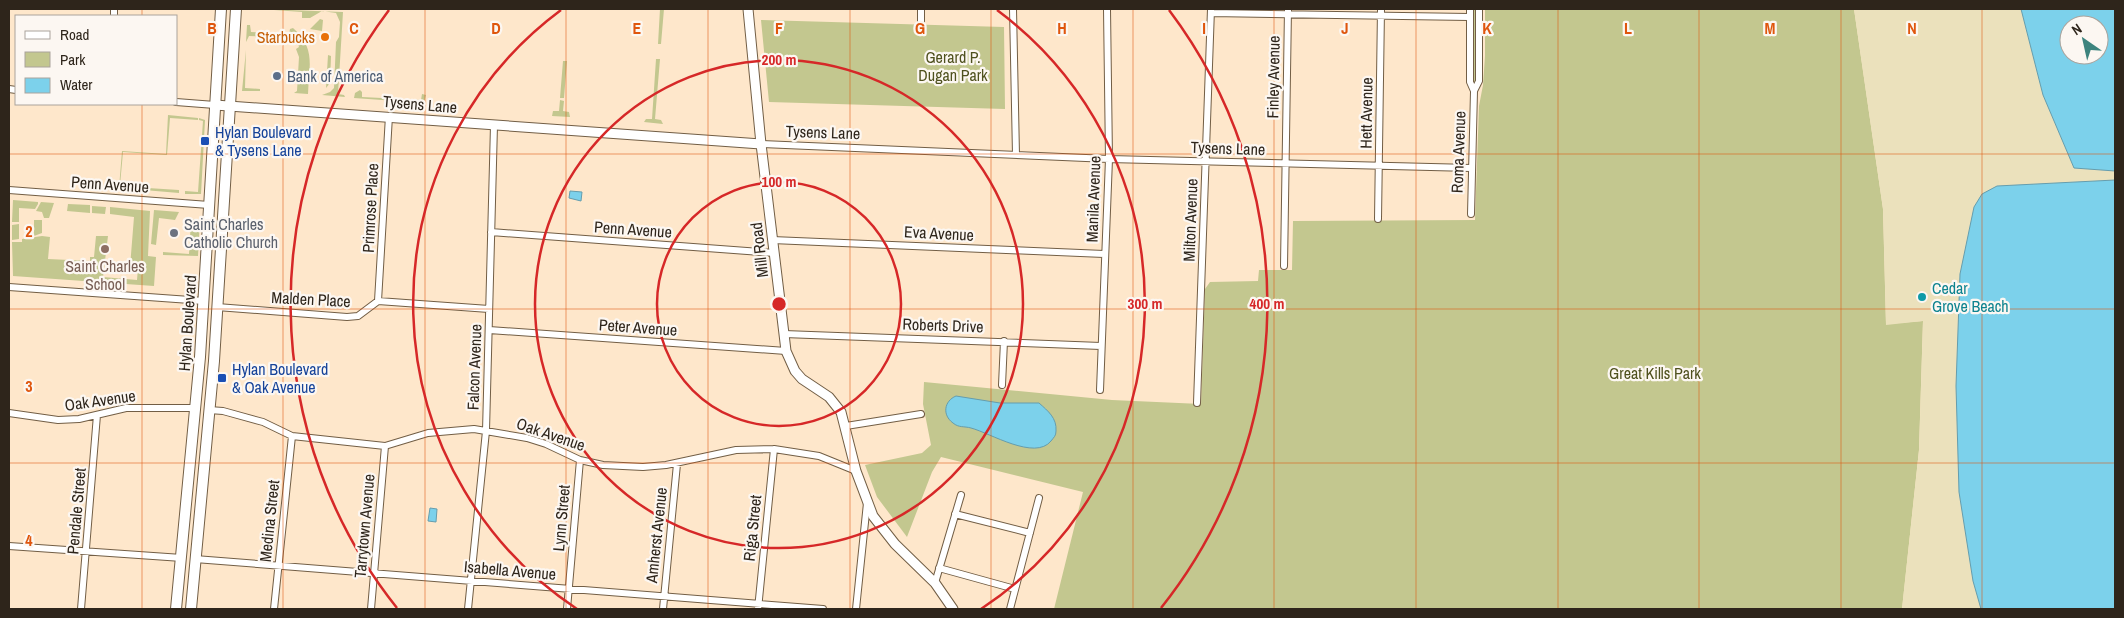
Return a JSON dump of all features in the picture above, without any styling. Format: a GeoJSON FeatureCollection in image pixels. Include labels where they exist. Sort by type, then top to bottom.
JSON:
{"type":"FeatureCollection","features":[{"type":"Feature","properties":{"kind":"main road","name":"Hylan Boulevard"},"geometry":{"type":"LineString","coordinates":[[176,609],[196,408],[221,9]]}},
{"type":"Feature","properties":{"kind":"main road","name":"Hylan Boulevard"},"geometry":{"type":"LineString","coordinates":[[191,609],[217,307],[232,106],[236,9]]}},
{"type":"Feature","properties":{"kind":"street","name":"Mill Road"},"geometry":{"type":"LineString","coordinates":[[748,9],[772,240],[786,351],[789,361],[802,379],[836,404],[846,426],[856,471],[867,502],[881,528],[935,583],[953,609]]}},
{"type":"Feature","properties":{"kind":"street"},"geometry":{"type":"LineString","coordinates":[[921,9],[921,22]]}},
{"type":"Feature","properties":{"kind":"street"},"geometry":{"type":"LineString","coordinates":[[1013,9],[1016,155]]}},
{"type":"Feature","properties":{"kind":"street","name":"Manila Avenue"},"geometry":{"type":"LineString","coordinates":[[1100,390],[1109,159],[1107,9]]}},
{"type":"Feature","properties":{"kind":"street","name":"Roma Avenue"},"geometry":{"type":"LineString","coordinates":[[1470,9],[1470,82],[1474,91]]}},
{"type":"Feature","properties":{"kind":"street","name":"Roma Avenue"},"geometry":{"type":"LineString","coordinates":[[1471,214],[1474,91],[1479,81],[1479,9]]}},
{"type":"Feature","properties":{"kind":"street"},"geometry":{"type":"LineString","coordinates":[[1211,11],[1381,12],[1469,17]]}},
{"type":"Feature","properties":{"kind":"street","name":"Milton Avenue"},"geometry":{"type":"LineString","coordinates":[[1197,403],[1211,11]]}},
{"type":"Feature","properties":{"kind":"street","name":"Finley Avenue"},"geometry":{"type":"LineString","coordinates":[[1284,266],[1288,12]]}},
{"type":"Feature","properties":{"kind":"street","name":"Hett Avenue"},"geometry":{"type":"LineString","coordinates":[[1378,218],[1381,12]]}},
{"type":"Feature","properties":{"kind":"street","name":"Tysens Lane"},"geometry":{"type":"LineString","coordinates":[[178,102],[761,144],[1286,165],[1471,168]]}},
{"type":"Feature","properties":{"kind":"street","name":"Primrose Place"},"geometry":{"type":"LineString","coordinates":[[378,301],[389,116]]}},
{"type":"Feature","properties":{"kind":"street","name":"Falcon Avenue"},"geometry":{"type":"LineString","coordinates":[[468,609],[486,430],[494,125]]}},
{"type":"Feature","properties":{"kind":"street","name":"Penn Avenue"},"geometry":{"type":"LineString","coordinates":[[9,190],[209,205]]}},
{"type":"Feature","properties":{"kind":"street","name":"Penn Avenue"},"geometry":{"type":"LineString","coordinates":[[491,232],[774,253]]}},
{"type":"Feature","properties":{"kind":"street","name":"Eva Avenue"},"geometry":{"type":"LineString","coordinates":[[772,240],[1104,254]]}},
{"type":"Feature","properties":{"kind":"street"},"geometry":{"type":"LineString","coordinates":[[9,287],[204,301]]}},
{"type":"Feature","properties":{"kind":"street"},"geometry":{"type":"LineString","coordinates":[[378,301],[489,309]]}},
{"type":"Feature","properties":{"kind":"street","name":"Malden Place"},"geometry":{"type":"LineString","coordinates":[[217,307],[347,317],[358,316],[378,301]]}},
{"type":"Feature","properties":{"kind":"street","name":"Peter Avenue"},"geometry":{"type":"LineString","coordinates":[[489,330],[786,351]]}},
{"type":"Feature","properties":{"kind":"street","name":"Roberts Drive"},"geometry":{"type":"LineString","coordinates":[[784,334],[1101,346]]}},
{"type":"Feature","properties":{"kind":"street"},"geometry":{"type":"LineString","coordinates":[[1002,385],[1004,341]]}},
{"type":"Feature","properties":{"kind":"street","name":"Oak Avenue"},"geometry":{"type":"LineString","coordinates":[[9,413],[58,420],[97,415],[126,408],[196,408]]}},
{"type":"Feature","properties":{"kind":"street","name":"Oak Avenue"},"geometry":{"type":"LineString","coordinates":[[209,410],[254,419],[292,436],[385,446],[428,433],[474,429],[527,438],[553,447],[580,460],[623,467],[677,464],[736,450],[774,449],[819,456],[856,471]]}},
{"type":"Feature","properties":{"kind":"street"},"geometry":{"type":"LineString","coordinates":[[846,426],[921,414]]}},
{"type":"Feature","properties":{"kind":"street","name":"Pendale Street"},"geometry":{"type":"LineString","coordinates":[[81,609],[97,415]]}},
{"type":"Feature","properties":{"kind":"street","name":"Medina Street"},"geometry":{"type":"LineString","coordinates":[[274,609],[292,436]]}},
{"type":"Feature","properties":{"kind":"street","name":"Tarrytown Avenue"},"geometry":{"type":"LineString","coordinates":[[371,609],[385,446]]}},
{"type":"Feature","properties":{"kind":"street","name":"Riga Street"},"geometry":{"type":"LineString","coordinates":[[758,606],[774,449]]}},
{"type":"Feature","properties":{"kind":"street","name":"Lynn Street"},"geometry":{"type":"LineString","coordinates":[[567,609],[580,460]]}},
{"type":"Feature","properties":{"kind":"street","name":"Amherst Avenue"},"geometry":{"type":"LineString","coordinates":[[663,609],[677,464]]}},
{"type":"Feature","properties":{"kind":"street"},"geometry":{"type":"LineString","coordinates":[[935,583],[961,495]]}},
{"type":"Feature","properties":{"kind":"street"},"geometry":{"type":"LineString","coordinates":[[1010,609],[1039,498]]}},
{"type":"Feature","properties":{"kind":"street"},"geometry":{"type":"LineString","coordinates":[[856,609],[867,502]]}},
{"type":"Feature","properties":{"kind":"street"},"geometry":{"type":"LineString","coordinates":[[955,514],[1030,533]]}},
{"type":"Feature","properties":{"kind":"street"},"geometry":{"type":"LineString","coordinates":[[9,546],[182,558]]}},
{"type":"Feature","properties":{"kind":"street","name":"Isabella Avenue"},"geometry":{"type":"LineString","coordinates":[[195,559],[278,567],[471,580],[758,606],[823,609]]}},
{"type":"Feature","properties":{"kind":"street"},"geometry":{"type":"LineString","coordinates":[[939,568],[1015,589]]}},
{"type":"Feature","properties":{"kind":"green space"},"geometry":{"type":"Polygon","coordinates":[[[260,9],[322,11],[310,18],[302,18],[302,12],[260,9]]]}},
{"type":"Feature","properties":{"kind":"green space"},"geometry":{"type":"Polygon","coordinates":[[[660,9],[664,9],[661,44],[658,44],[660,9]]]}},
{"type":"Feature","properties":{"kind":"green space"},"geometry":{"type":"Polygon","coordinates":[[[1473,9],[1477,9],[1478,77],[1475,85],[1472,73],[1473,9]]]}},
{"type":"Feature","properties":{"kind":"green space","name":"Great Kills Park"},"geometry":{"type":"Polygon","coordinates":[[[1485,9],[1854,9],[1883,209],[1886,324],[1923,321],[1919,450],[1902,609],[1054,609],[1083,492],[941,457],[932,472],[907,537],[877,497],[865,465],[922,453],[931,445],[923,404],[924,382],[1112,400],[1201,404],[1205,289],[1210,282],[1258,281],[1259,270],[1292,270],[1293,221],[1475,220],[1479,106],[1485,56],[1485,9]]]}},
{"type":"Feature","properties":{"kind":"green space"},"geometry":{"type":"Polygon","coordinates":[[[324,11],[343,12],[338,94],[345,97],[322,95],[334,88],[336,42],[339,37],[340,22],[336,13],[324,11]]]}},
{"type":"Feature","properties":{"kind":"green space"},"geometry":{"type":"Polygon","coordinates":[[[320,19],[323,20],[322,31],[310,29],[320,19]]]}},
{"type":"Feature","properties":{"kind":"green space","name":"Gerard P. Dugan Park"},"geometry":{"type":"Polygon","coordinates":[[[761,20],[1004,27],[1005,109],[769,102],[761,20]]]}},
{"type":"Feature","properties":{"kind":"green space"},"geometry":{"type":"Polygon","coordinates":[[[247,25],[250,25],[251,32],[289,34],[290,29],[293,28],[300,35],[310,58],[308,94],[294,93],[297,91],[299,57],[296,49],[299,47],[298,44],[290,45],[289,38],[249,36],[246,42],[247,25]]]}},
{"type":"Feature","properties":{"kind":"green space"},"geometry":{"type":"Polygon","coordinates":[[[246,50],[245,88],[260,89],[260,91],[242,91],[246,50]]]}},
{"type":"Feature","properties":{"kind":"green space"},"geometry":{"type":"Polygon","coordinates":[[[328,55],[331,56],[330,83],[326,88],[328,55]]]}},
{"type":"Feature","properties":{"kind":"green space"},"geometry":{"type":"Polygon","coordinates":[[[656,59],[660,59],[655,119],[661,120],[663,124],[644,122],[646,119],[652,119],[656,59]]]}},
{"type":"Feature","properties":{"kind":"green space"},"geometry":{"type":"Polygon","coordinates":[[[563,61],[567,61],[564,98],[560,98],[563,61]]]}},
{"type":"Feature","properties":{"kind":"green space"},"geometry":{"type":"Polygon","coordinates":[[[360,90],[362,97],[421,100],[422,94],[426,95],[424,103],[354,98],[355,93],[360,90]]]}},
{"type":"Feature","properties":{"kind":"green space"},"geometry":{"type":"Polygon","coordinates":[[[560,100],[564,101],[563,111],[569,112],[570,117],[552,116],[553,111],[559,111],[560,100]]]}},
{"type":"Feature","properties":{"kind":"green space"},"geometry":{"type":"Polygon","coordinates":[[[168,115],[198,118],[198,120],[170,118],[167,155],[123,152],[120,185],[127,186],[127,189],[119,188],[122,151],[166,154],[168,115]]]}},
{"type":"Feature","properties":{"kind":"green space"},"geometry":{"type":"Polygon","coordinates":[[[199,118],[205,120],[201,194],[185,194],[185,191],[198,192],[203,121],[199,120],[199,118]]]}},
{"type":"Feature","properties":{"kind":"green space"},"geometry":{"type":"Polygon","coordinates":[[[132,187],[179,190],[179,193],[132,189],[132,187]]]}},
{"type":"Feature","properties":{"kind":"green space"},"geometry":{"type":"Polygon","coordinates":[[[13,200],[38,202],[38,204],[35,209],[19,208],[19,222],[12,222],[13,200]]]}},
{"type":"Feature","properties":{"kind":"green space"},"geometry":{"type":"Polygon","coordinates":[[[41,202],[54,203],[49,218],[44,218],[42,212],[36,211],[41,202]]]}},
{"type":"Feature","properties":{"kind":"green space"},"geometry":{"type":"Polygon","coordinates":[[[68,204],[90,205],[90,213],[67,211],[68,204]]]}},
{"type":"Feature","properties":{"kind":"green space"},"geometry":{"type":"Polygon","coordinates":[[[92,206],[106,207],[105,214],[92,213],[92,206]]]}},
{"type":"Feature","properties":{"kind":"green space"},"geometry":{"type":"Polygon","coordinates":[[[110,207],[150,211],[148,256],[156,257],[154,286],[13,276],[12,242],[22,242],[22,239],[42,236],[50,237],[48,259],[90,261],[90,257],[94,257],[96,236],[108,236],[103,277],[137,280],[138,268],[130,267],[134,217],[110,214],[110,207]]]}},
{"type":"Feature","properties":{"kind":"green space"},"geometry":{"type":"Polygon","coordinates":[[[154,210],[179,212],[175,220],[159,218],[156,245],[151,244],[154,210]]]}},
{"type":"Feature","properties":{"kind":"green space"},"geometry":{"type":"Polygon","coordinates":[[[200,219],[198,256],[163,255],[163,252],[189,254],[191,221],[189,221],[200,219]]]}},
{"type":"Feature","properties":{"kind":"green space"},"geometry":{"type":"Polygon","coordinates":[[[34,220],[42,220],[42,233],[34,236],[34,220]]]}},
{"type":"Feature","properties":{"kind":"green space"},"geometry":{"type":"Polygon","coordinates":[[[19,224],[19,239],[12,240],[12,225],[19,224]]]}},
{"type":"Feature","properties":{"kind":"sand","name":"Cedar Grove Beach"},"geometry":{"type":"Polygon","coordinates":[[[1854,9],[2021,9],[2043,95],[2074,168],[2115,171],[2115,180],[1997,186],[1960,274],[1956,386],[1959,492],[1973,581],[1981,609],[1902,609],[1919,450],[1923,321],[1886,325],[1883,209],[1854,9]]]}},
{"type":"Feature","properties":{"kind":"water"},"geometry":{"type":"Polygon","coordinates":[[[2021,9],[2115,9],[2115,171],[2074,168],[2043,95],[2021,9]]]}},
{"type":"Feature","properties":{"kind":"water"},"geometry":{"type":"Polygon","coordinates":[[[2115,180],[2115,609],[1981,609],[1973,581],[1959,492],[1956,386],[1960,274],[1974,207],[1982,194],[1997,186],[2115,180]]]}},
{"type":"Feature","properties":{"kind":"water"},"geometry":{"type":"Polygon","coordinates":[[[570,191],[582,192],[581,201],[569,198],[570,191]]]}},
{"type":"Feature","properties":{"kind":"water"},"geometry":{"type":"Polygon","coordinates":[[[956,396],[1000,403],[1039,403],[1049,412],[1055,422],[1056,433],[1051,441],[1044,446],[1034,448],[1012,444],[971,428],[957,426],[949,420],[946,412],[949,401],[956,396]]]}},
{"type":"Feature","properties":{"kind":"water"},"geometry":{"type":"Polygon","coordinates":[[[430,508],[437,509],[436,522],[428,521],[430,508]]]}},
{"type":"Feature","properties":{"kind":"place","name":"Starbucks"},"geometry":{"type":"Point","coordinates":[325,37]}},
{"type":"Feature","properties":{"kind":"place","name":"Bank of America"},"geometry":{"type":"Point","coordinates":[277,76]}},
{"type":"Feature","properties":{"kind":"place","name":"Hylan Boulevard & Tysens Lane"},"geometry":{"type":"Point","coordinates":[205,141]}},
{"type":"Feature","properties":{"kind":"place","name":"Saint Charles Catholic Church"},"geometry":{"type":"Point","coordinates":[174,233]}},
{"type":"Feature","properties":{"kind":"place","name":"Saint Charles School"},"geometry":{"type":"Point","coordinates":[105,249]}},
{"type":"Feature","properties":{"kind":"place","name":"Cedar Grove Beach"},"geometry":{"type":"Point","coordinates":[1922,297]}},
{"type":"Feature","properties":{"kind":"place","name":"Hylan Boulevard & Oak Avenue"},"geometry":{"type":"Point","coordinates":[222,378]}}]}
